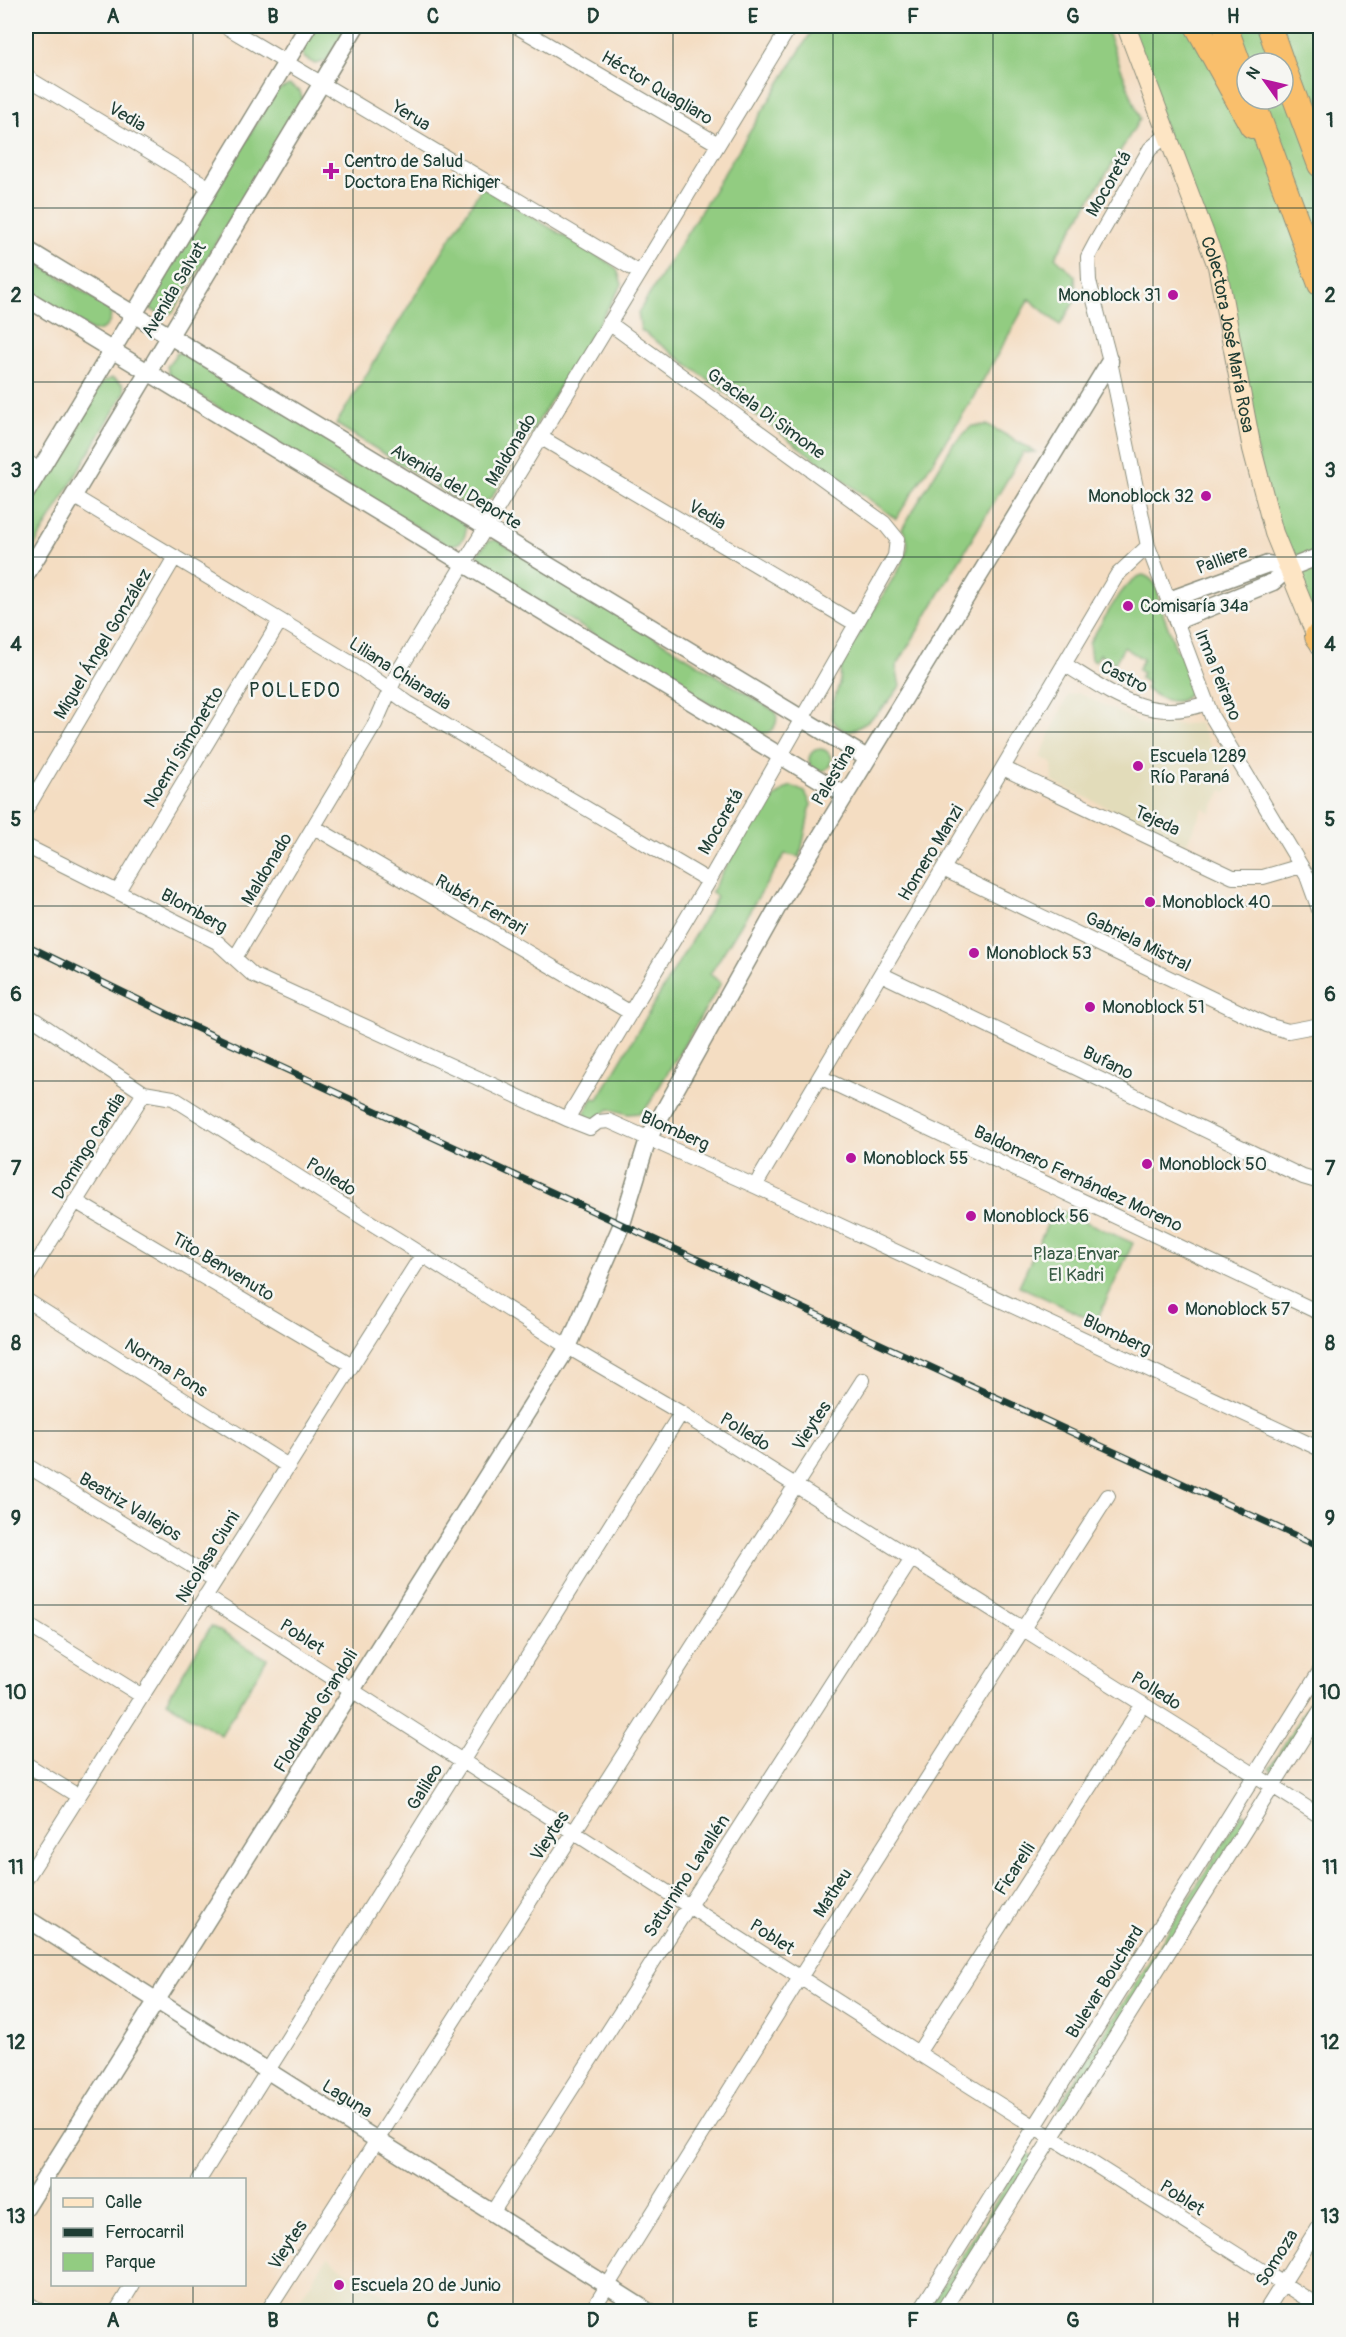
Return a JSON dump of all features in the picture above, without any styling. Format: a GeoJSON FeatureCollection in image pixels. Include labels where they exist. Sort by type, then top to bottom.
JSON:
{"type":"FeatureCollection","features":[{"type":"Feature","properties":{"kind":"highway"},"geometry":{"type":"LineString","coordinates":[[1197,26],[1230,90],[1276,166]]}},
{"type":"Feature","properties":{"kind":"highway"},"geometry":{"type":"LineString","coordinates":[[1225,26],[1235,53]]}},
{"type":"Feature","properties":{"kind":"highway"},"geometry":{"type":"LineString","coordinates":[[1269,26],[1278,51]]}},
{"type":"Feature","properties":{"kind":"highway"},"geometry":{"type":"LineString","coordinates":[[1295,83],[1320,120]]}},
{"type":"Feature","properties":{"kind":"highway"},"geometry":{"type":"LineString","coordinates":[[1295,99],[1320,165]]}},
{"type":"Feature","properties":{"kind":"highway"},"geometry":{"type":"LineString","coordinates":[[1256,111],[1320,284]]}},
{"type":"Feature","properties":{"kind":"main road","name":"Colectora José María Rosa"},"geometry":{"type":"LineString","coordinates":[[1126,26],[1217,266],[1252,449],[1274,532],[1319,641]]}},
{"type":"Feature","properties":{"kind":"street","name":"Yerua"},"geometry":{"type":"LineString","coordinates":[[225,26],[640,273]]}},
{"type":"Feature","properties":{"kind":"street","name":"Avenida Salvat"},"geometry":{"type":"LineString","coordinates":[[26,493],[32,466],[134,314],[308,26]]}},
{"type":"Feature","properties":{"kind":"street","name":"Avenida Salvat"},"geometry":{"type":"LineString","coordinates":[[26,575],[356,26]]}},
{"type":"Feature","properties":{"kind":"street","name":"Héctor Quagliaro"},"geometry":{"type":"LineString","coordinates":[[516,26],[718,144]]}},
{"type":"Feature","properties":{"kind":"street","name":"Maldonado"},"geometry":{"type":"LineString","coordinates":[[235,958],[375,724],[398,672],[790,26]]}},
{"type":"Feature","properties":{"kind":"street","name":"Vedia"},"geometry":{"type":"LineString","coordinates":[[26,77],[210,188]]}},
{"type":"Feature","properties":{"kind":"street","name":"Mocoretá"},"geometry":{"type":"LineString","coordinates":[[1088,257],[1150,150],[1168,134]]}},
{"type":"Feature","properties":{"kind":"street","name":"Avenida del Deporte"},"geometry":{"type":"LineString","coordinates":[[26,249],[867,758]]}},
{"type":"Feature","properties":{"kind":"street","name":"Irma Peirano"},"geometry":{"type":"LineString","coordinates":[[1088,257],[1089,281],[1110,361],[1148,546],[1212,717],[1301,866],[1320,912]]}},
{"type":"Feature","properties":{"kind":"street"},"geometry":{"type":"LineString","coordinates":[[26,298],[845,795]]}},
{"type":"Feature","properties":{"kind":"street","name":"Graciela Di Simone"},"geometry":{"type":"LineString","coordinates":[[609,323],[884,523],[897,539]]}},
{"type":"Feature","properties":{"kind":"street","name":"Palestina"},"geometry":{"type":"LineString","coordinates":[[622,1224],[648,1138],[781,901],[1110,361]]}},
{"type":"Feature","properties":{"kind":"street","name":"Vedia"},"geometry":{"type":"LineString","coordinates":[[540,436],[856,624]]}},
{"type":"Feature","properties":{"kind":"street","name":"Liliana Chiaradia"},"geometry":{"type":"LineString","coordinates":[[73,496],[361,669],[408,703],[709,881]]}},
{"type":"Feature","properties":{"kind":"street","name":"Mocoretá"},"geometry":{"type":"LineString","coordinates":[[567,1119],[709,881],[895,556],[897,539]]}},
{"type":"Feature","properties":{"kind":"street","name":"Homero Manzi"},"geometry":{"type":"LineString","coordinates":[[755,1186],[1117,574],[1148,546]]}},
{"type":"Feature","properties":{"kind":"street","name":"Palliere"},"geometry":{"type":"LineString","coordinates":[[1177,621],[1273,582],[1289,568],[1320,556]]}},
{"type":"Feature","properties":{"kind":"street","name":"Miguel Ángel González"},"geometry":{"type":"LineString","coordinates":[[26,810],[175,558]]}},
{"type":"Feature","properties":{"kind":"street","name":"Palliere"},"geometry":{"type":"LineString","coordinates":[[1169,600],[1268,564],[1289,568]]}},
{"type":"Feature","properties":{"kind":"street","name":"Noemí Simonetto"},"geometry":{"type":"LineString","coordinates":[[118,891],[280,621]]}},
{"type":"Feature","properties":{"kind":"street","name":"Castro"},"geometry":{"type":"LineString","coordinates":[[1064,664],[1123,699],[1146,708],[1175,711],[1206,703]]}},
{"type":"Feature","properties":{"kind":"street","name":"Tejeda"},"geometry":{"type":"LineString","coordinates":[[1003,768],[1233,877],[1263,877],[1301,866]]}},
{"type":"Feature","properties":{"kind":"street","name":"Rubén Ferrari"},"geometry":{"type":"LineString","coordinates":[[314,827],[631,1013]]}},
{"type":"Feature","properties":{"kind":"street","name":"Blomberg"},"geometry":{"type":"LineString","coordinates":[[26,846],[217,942],[253,975],[567,1119],[590,1128],[598,1122],[609,1121],[648,1138],[1320,1449]]}},
{"type":"Feature","properties":{"kind":"street","name":"Gabriela Mistral"},"geometry":{"type":"LineString","coordinates":[[943,869],[1267,1025],[1288,1031],[1320,1025]]}},
{"type":"Feature","properties":{"kind":"street","name":"Bufano"},"geometry":{"type":"LineString","coordinates":[[881,974],[1293,1172],[1320,1182]]}},
{"type":"Feature","properties":{"kind":"street"},"geometry":{"type":"LineString","coordinates":[[26,1014],[144,1093]]}},
{"type":"Feature","properties":{"kind":"street","name":"Baldomero Fernández Moreno"},"geometry":{"type":"LineString","coordinates":[[820,1077],[1320,1313]]}},
{"type":"Feature","properties":{"kind":"street","name":"Domingo Candia"},"geometry":{"type":"LineString","coordinates":[[26,1280],[144,1093]]}},
{"type":"Feature","properties":{"kind":"street","name":"Polledo"},"geometry":{"type":"LineString","coordinates":[[144,1093],[173,1098],[568,1347],[681,1413],[1320,1816]]}},
{"type":"Feature","properties":{"kind":"street","name":"Tito Benvenuto"},"geometry":{"type":"LineString","coordinates":[[75,1201],[352,1365]]}},
{"type":"Feature","properties":{"kind":"street","name":"Floduardo Grandoli"},"geometry":{"type":"LineString","coordinates":[[26,2208],[568,1347],[622,1224]]}},
{"type":"Feature","properties":{"kind":"street","name":"Nicolasa Ciuni"},"geometry":{"type":"LineString","coordinates":[[26,1879],[422,1255]]}},
{"type":"Feature","properties":{"kind":"street","name":"Norma Pons"},"geometry":{"type":"LineString","coordinates":[[26,1300],[288,1466]]}},
{"type":"Feature","properties":{"kind":"street","name":"Vieytes"},"geometry":{"type":"LineString","coordinates":[[267,2312],[863,1380]]}},
{"type":"Feature","properties":{"kind":"street","name":"Galileo"},"geometry":{"type":"LineString","coordinates":[[200,2178],[681,1413]]}},
{"type":"Feature","properties":{"kind":"street","name":"Beatriz Vallejos"},"geometry":{"type":"LineString","coordinates":[[26,1465],[215,1580]]}},
{"type":"Feature","properties":{"kind":"street","name":"Matheu"},"geometry":{"type":"LineString","coordinates":[[591,2312],[801,1976],[1108,1496]]}},
{"type":"Feature","properties":{"kind":"street","name":"Saturnino Lavallén"},"geometry":{"type":"LineString","coordinates":[[492,2213],[912,1558]]}},
{"type":"Feature","properties":{"kind":"street","name":"Poblet"},"geometry":{"type":"LineString","coordinates":[[205,1596],[918,2053],[1320,2307]]}},
{"type":"Feature","properties":{"kind":"street"},"geometry":{"type":"LineString","coordinates":[[26,1624],[142,1696]]}},
{"type":"Feature","properties":{"kind":"street","name":"Bulevar Bouchard"},"geometry":{"type":"LineString","coordinates":[[919,2312],[1037,2127],[1320,1671]]}},
{"type":"Feature","properties":{"kind":"street","name":"Ficarelli"},"geometry":{"type":"LineString","coordinates":[[918,2053],[1143,1704]]}},
{"type":"Feature","properties":{"kind":"street"},"geometry":{"type":"LineString","coordinates":[[942,2312],[1320,1711]]}},
{"type":"Feature","properties":{"kind":"street"},"geometry":{"type":"LineString","coordinates":[[26,1764],[78,1796]]}},
{"type":"Feature","properties":{"kind":"street","name":"Laguna"},"geometry":{"type":"LineString","coordinates":[[26,1918],[649,2312]]}},
{"type":"Feature","properties":{"kind":"street","name":"Somoza"},"geometry":{"type":"LineString","coordinates":[[1265,2312],[1320,2224]]}},
{"type":"Feature","properties":{"kind":"street"},"geometry":{"type":"LineString","coordinates":[[116,2312],[132,2286]]}},
{"type":"Feature","properties":{"kind":"street"},"geometry":{"type":"LineString","coordinates":[[26,2302],[41,2312]]}},
{"type":"Feature","properties":{"kind":"shaded area","name":"Escuela 1289 Río Paraná"},"geometry":{"type":"Polygon","coordinates":[[[1079,693],[1149,727],[1199,723],[1213,749],[1219,752],[1215,761],[1231,769],[1229,773],[1234,776],[1227,792],[1222,790],[1211,812],[1203,808],[1186,844],[1053,782],[1052,763],[1040,757],[1068,695],[1079,693]]]}},
{"type":"Feature","properties":{"kind":"shaded area","name":"Escuela 20 de Junio"},"geometry":{"type":"Polygon","coordinates":[[[327,2258],[410,2311],[292,2311],[327,2258]]]}},
{"type":"Feature","properties":{"kind":"green space"},"geometry":{"type":"Polygon","coordinates":[[[316,26],[348,26],[326,61],[315,64],[303,57],[304,45],[316,26]]]}},
{"type":"Feature","properties":{"kind":"green space"},"geometry":{"type":"Polygon","coordinates":[[[815,26],[1105,26],[1140,119],[1055,257],[1075,276],[1076,299],[1060,325],[1029,299],[970,403],[896,519],[641,330],[638,313],[815,26]]]}},
{"type":"Feature","properties":{"kind":"green space"},"geometry":{"type":"Polygon","coordinates":[[[1126,26],[1320,26],[1320,646],[1274,533],[1217,266],[1126,26]]]}},
{"type":"Feature","properties":{"kind":"green space"},"geometry":{"type":"Polygon","coordinates":[[[289,85],[300,91],[303,102],[173,312],[162,316],[151,309],[151,298],[276,91],[289,85]]]}},
{"type":"Feature","properties":{"kind":"green space"},"geometry":{"type":"Polygon","coordinates":[[[482,187],[606,261],[617,269],[622,285],[492,497],[480,507],[461,502],[336,424],[482,187]]]}},
{"type":"Feature","properties":{"kind":"green space"},"geometry":{"type":"Polygon","coordinates":[[[26,255],[110,309],[109,322],[105,328],[92,331],[26,291],[26,255]]]}},
{"type":"Feature","properties":{"kind":"green space"},"geometry":{"type":"Polygon","coordinates":[[[185,352],[465,524],[462,540],[456,544],[447,545],[176,382],[169,374],[167,366],[177,353],[185,352]]]}},
{"type":"Feature","properties":{"kind":"green space"},"geometry":{"type":"Polygon","coordinates":[[[112,378],[123,384],[125,392],[26,560],[26,505],[102,382],[112,378]]]}},
{"type":"Feature","properties":{"kind":"green space"},"geometry":{"type":"Polygon","coordinates":[[[988,425],[1036,452],[1023,453],[896,667],[900,686],[877,713],[856,729],[848,732],[834,723],[832,718],[840,682],[841,664],[903,562],[908,543],[902,529],[953,444],[972,426],[988,425]]]}},
{"type":"Feature","properties":{"kind":"green space"},"geometry":{"type":"Polygon","coordinates":[[[497,540],[776,712],[774,728],[759,734],[487,570],[480,563],[478,554],[488,541],[497,540]]]}},
{"type":"Feature","properties":{"kind":"green space"},"geometry":{"type":"Polygon","coordinates":[[[1143,575],[1153,581],[1157,588],[1158,600],[1176,649],[1180,652],[1190,677],[1190,691],[1184,699],[1179,701],[1167,700],[1145,689],[1148,683],[1140,678],[1143,673],[1138,670],[1143,659],[1124,647],[1115,663],[1100,654],[1095,662],[1091,659],[1089,643],[1106,615],[1128,585],[1135,578],[1143,575]]]}},
{"type":"Feature","properties":{"kind":"green space"},"geometry":{"type":"Polygon","coordinates":[[[820,749],[828,752],[831,760],[828,768],[820,771],[812,768],[809,760],[812,752],[820,749]]]}},
{"type":"Feature","properties":{"kind":"green space"},"geometry":{"type":"Polygon","coordinates":[[[791,786],[805,792],[811,804],[800,857],[785,854],[710,974],[721,983],[649,1104],[640,1113],[628,1114],[609,1109],[591,1122],[586,1118],[585,1112],[593,1098],[598,1099],[717,897],[711,892],[727,865],[758,817],[780,793],[791,786]]]}},
{"type":"Feature","properties":{"kind":"green space","name":"Plaza Envar El Kadri"},"geometry":{"type":"Polygon","coordinates":[[[1055,1208],[1133,1243],[1096,1322],[1019,1286],[1055,1208]]]}},
{"type":"Feature","properties":{"kind":"green space"},"geometry":{"type":"Polygon","coordinates":[[[211,1626],[267,1659],[221,1735],[166,1702],[211,1626]]]}},
{"type":"Feature","properties":{"kind":"green space"},"geometry":{"type":"Polygon","coordinates":[[[1320,1686],[1320,1702],[1276,1773],[1269,1769],[1320,1686]]]}},
{"type":"Feature","properties":{"kind":"green space"},"geometry":{"type":"Polygon","coordinates":[[[1242,1813],[1248,1817],[1064,2112],[1058,2108],[1242,1813]]]}},
{"type":"Feature","properties":{"kind":"green space"},"geometry":{"type":"Polygon","coordinates":[[[1027,2153],[1033,2157],[934,2311],[926,2312],[1027,2153]]]}},
{"type":"Feature","properties":{"kind":"railway"},"geometry":{"type":"LineString","coordinates":[[26,945],[190,1025],[1320,1547]]}},
{"type":"Feature","properties":{"kind":"place","name":"Centro de Salud Doctora Ena Richiger"},"geometry":{"type":"Point","coordinates":[331,171]}},
{"type":"Feature","properties":{"kind":"place","name":"Monoblock 31"},"geometry":{"type":"Point","coordinates":[1173,295]}},
{"type":"Feature","properties":{"kind":"place","name":"Monoblock 32"},"geometry":{"type":"Point","coordinates":[1206,496]}},
{"type":"Feature","properties":{"kind":"place","name":"Comisaría 34ª"},"geometry":{"type":"Point","coordinates":[1128,606]}},
{"type":"Feature","properties":{"kind":"place","name":"Escuela 1289 Río Paraná"},"geometry":{"type":"Point","coordinates":[1138,766]}},
{"type":"Feature","properties":{"kind":"place","name":"Monoblock 40"},"geometry":{"type":"Point","coordinates":[1150,902]}},
{"type":"Feature","properties":{"kind":"place","name":"Monoblock 53"},"geometry":{"type":"Point","coordinates":[974,953]}},
{"type":"Feature","properties":{"kind":"place","name":"Monoblock 51"},"geometry":{"type":"Point","coordinates":[1090,1007]}},
{"type":"Feature","properties":{"kind":"place","name":"Monoblock 55"},"geometry":{"type":"Point","coordinates":[851,1158]}},
{"type":"Feature","properties":{"kind":"place","name":"Monoblock 50"},"geometry":{"type":"Point","coordinates":[1147,1164]}},
{"type":"Feature","properties":{"kind":"place","name":"Monoblock 56"},"geometry":{"type":"Point","coordinates":[971,1216]}},
{"type":"Feature","properties":{"kind":"place","name":"Monoblock 57"},"geometry":{"type":"Point","coordinates":[1173,1309]}},
{"type":"Feature","properties":{"kind":"place","name":"Escuela 20 de Junio"},"geometry":{"type":"Point","coordinates":[339,2285]}},
{"type":"Feature","properties":{"kind":"district","name":"POLLEDO"},"geometry":{"type":"Point","coordinates":[295,690]}}]}
